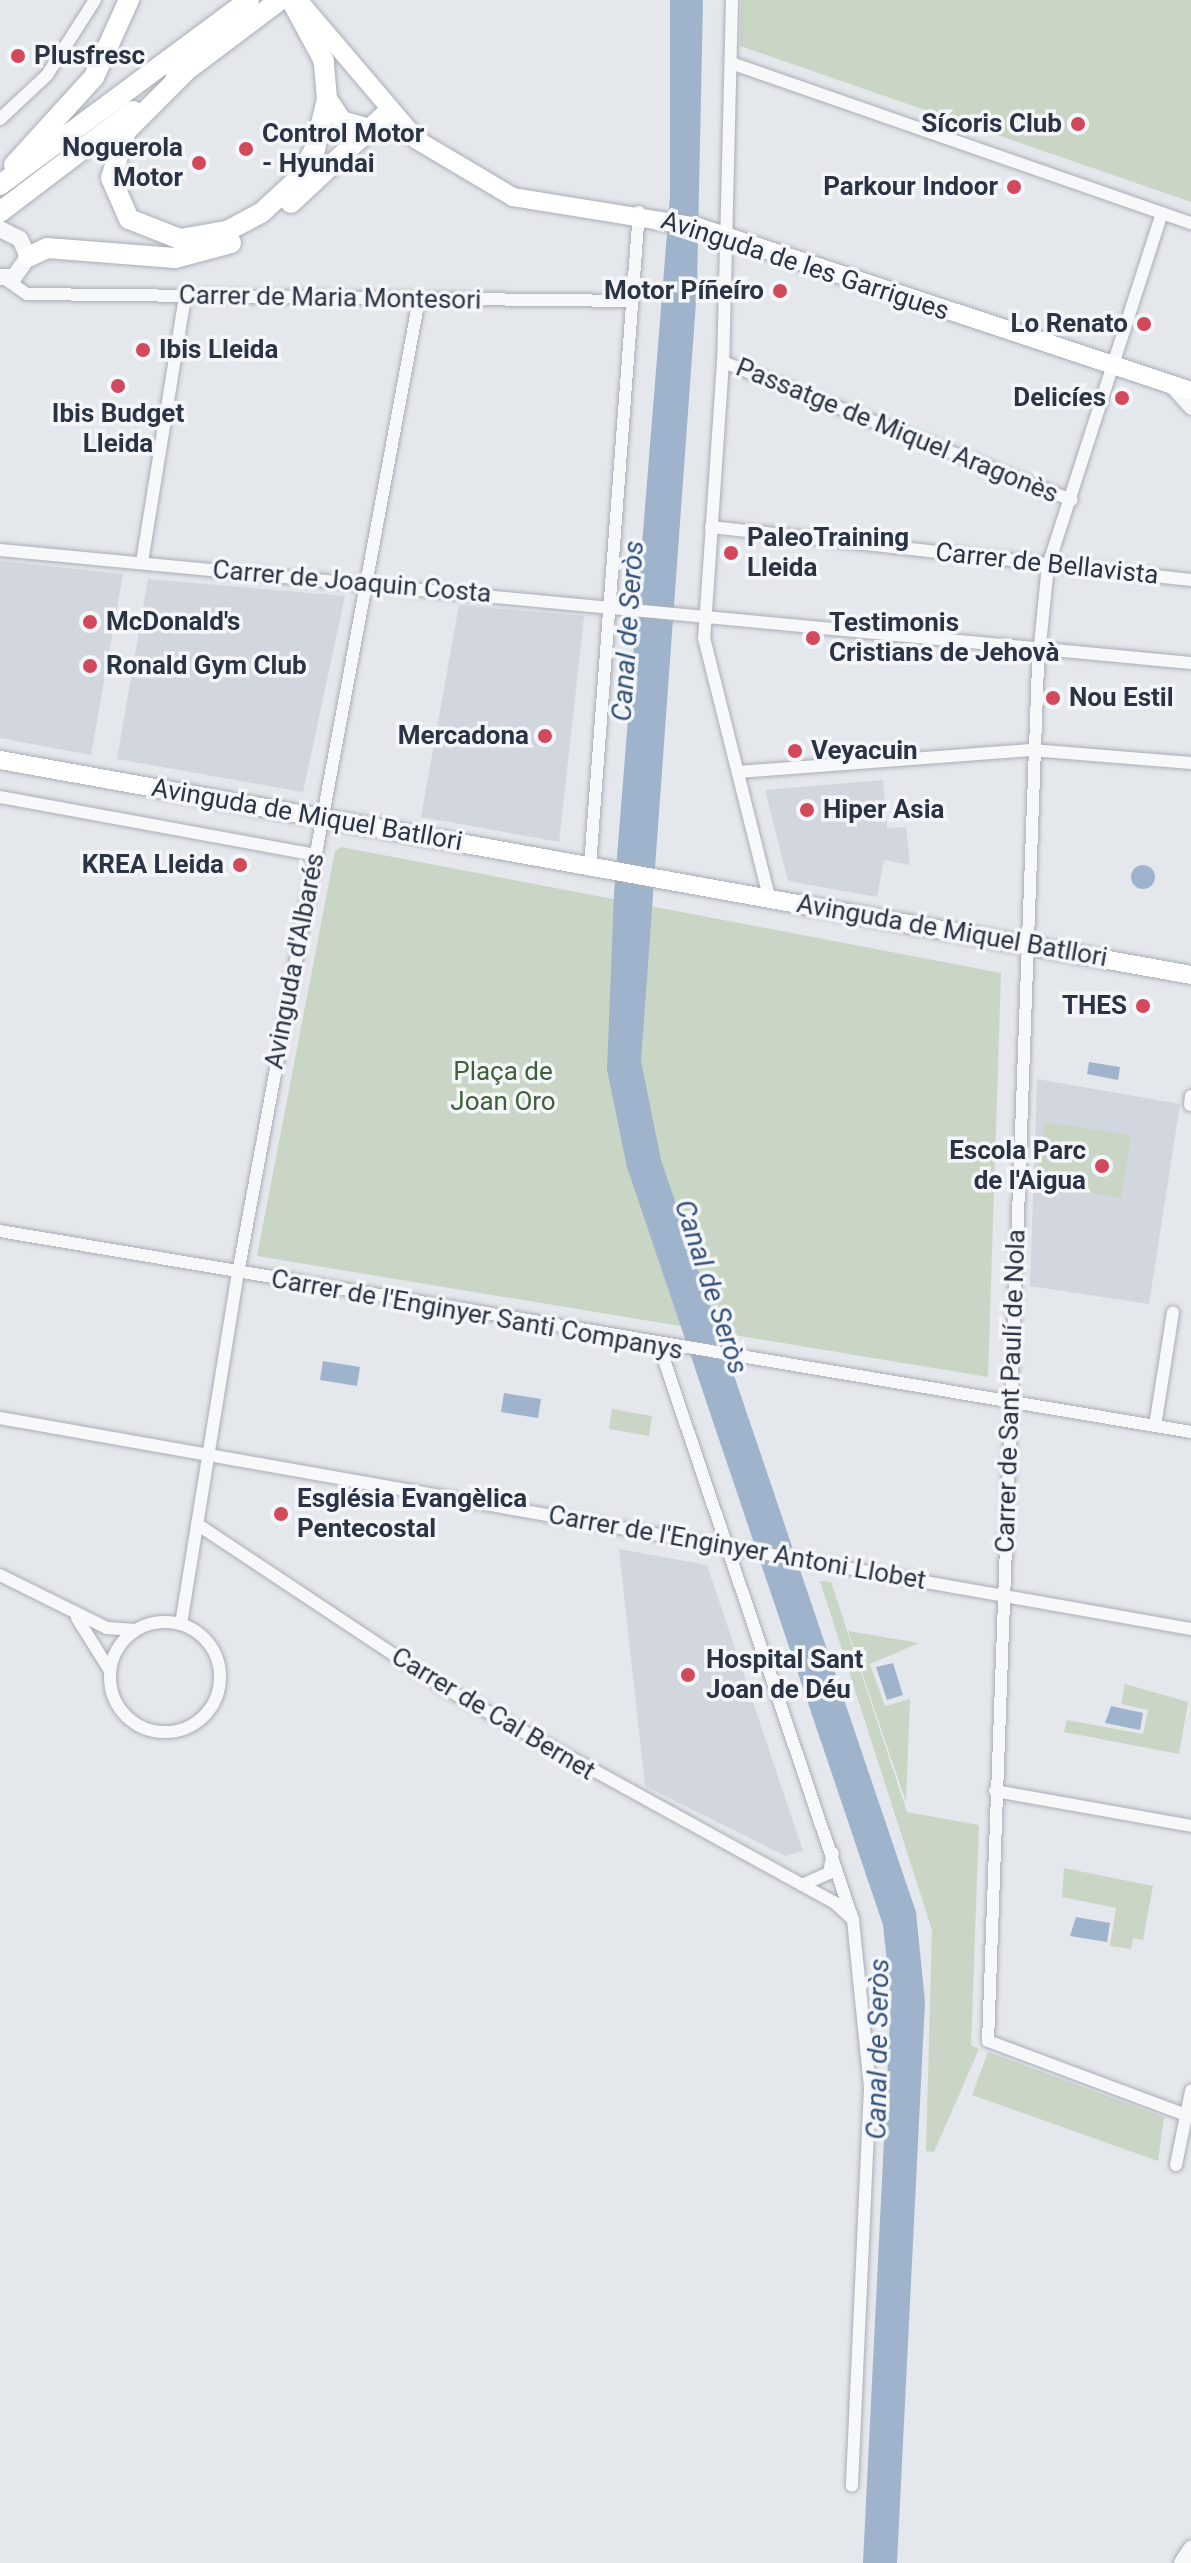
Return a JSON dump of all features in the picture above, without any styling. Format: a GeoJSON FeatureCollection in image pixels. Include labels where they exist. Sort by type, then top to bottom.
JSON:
{"type":"FeatureCollection","features":[{"type":"Feature","properties":{"kind":"main road"},"geometry":{"type":"LineString","coordinates":[[2,183],[94,77],[129,0]]}},
{"type":"Feature","properties":{"kind":"main road"},"geometry":{"type":"LineString","coordinates":[[2,183],[249,0]]}},
{"type":"Feature","properties":{"kind":"main road","name":"Avinguda de les Garrigues"},"geometry":{"type":"LineString","coordinates":[[298,0],[389,111],[417,140],[513,197],[639,212],[698,227],[1182,390]]}},
{"type":"Feature","properties":{"kind":"main road"},"geometry":{"type":"LineString","coordinates":[[0,212],[185,72],[282,2],[321,51],[327,99],[306,166],[273,203],[227,231],[164,236],[125,214],[112,164],[126,131],[185,72]]}},
{"type":"Feature","properties":{"kind":"main road"},"geometry":{"type":"LineString","coordinates":[[327,99],[342,121],[370,129]]}},
{"type":"Feature","properties":{"kind":"main road"},"geometry":{"type":"LineString","coordinates":[[9,274],[47,248],[150,258],[220,248],[270,221],[389,111]]}},
{"type":"Feature","properties":{"kind":"main road","name":"Avinguda de Miquel Batllori"},"geometry":{"type":"LineString","coordinates":[[0,760],[1191,975]]}},
{"type":"Feature","properties":{"kind":"street"},"geometry":{"type":"LineString","coordinates":[[0,119],[47,75],[95,0]]}},
{"type":"Feature","properties":{"kind":"street"},"geometry":{"type":"LineString","coordinates":[[732,0],[723,362],[704,616],[769,897]]}},
{"type":"Feature","properties":{"kind":"street"},"geometry":{"type":"LineString","coordinates":[[731,63],[1191,223]]}},
{"type":"Feature","properties":{"kind":"street"},"geometry":{"type":"LineString","coordinates":[[590,866],[639,212]]}},
{"type":"Feature","properties":{"kind":"street","name":"Carrer de Sant Paulí de Nola"},"geometry":{"type":"LineString","coordinates":[[1162,213],[1072,500],[1048,565],[1040,648],[1031,750],[988,2041],[1186,2115]]}},
{"type":"Feature","properties":{"kind":"street"},"geometry":{"type":"LineString","coordinates":[[0,229],[20,239],[9,274]]}},
{"type":"Feature","properties":{"kind":"street","name":"Carrer de Maria Montesori"},"geometry":{"type":"LineString","coordinates":[[9,274],[27,294],[632,301]]}},
{"type":"Feature","properties":{"kind":"street"},"geometry":{"type":"LineString","coordinates":[[142,562],[185,296]]}},
{"type":"Feature","properties":{"kind":"street","name":"Avinguda d'Albarés"},"geometry":{"type":"LineString","coordinates":[[181,1624],[238,1273],[419,299]]}},
{"type":"Feature","properties":{"kind":"street","name":"Passatge de Miquel Aragonès"},"geometry":{"type":"LineString","coordinates":[[723,362],[1072,500]]}},
{"type":"Feature","properties":{"kind":"street"},"geometry":{"type":"LineString","coordinates":[[1182,390],[1191,409]]}},
{"type":"Feature","properties":{"kind":"street","name":"Carrer de Bellavista"},"geometry":{"type":"LineString","coordinates":[[711,527],[1191,580]]}},
{"type":"Feature","properties":{"kind":"street","name":"Carrer de Joaquin Costa"},"geometry":{"type":"LineString","coordinates":[[0,550],[611,604],[704,616],[1191,663]]}},
{"type":"Feature","properties":{"kind":"street"},"geometry":{"type":"LineString","coordinates":[[738,772],[1031,750],[1191,763]]}},
{"type":"Feature","properties":{"kind":"street","name":"Avinguda de Miquel Batllori"},"geometry":{"type":"LineString","coordinates":[[0,797],[315,855]]}},
{"type":"Feature","properties":{"kind":"street","name":"Carrer de l'Enginyer Santi Companys"},"geometry":{"type":"LineString","coordinates":[[0,1231],[660,1348],[1191,1432]]}},
{"type":"Feature","properties":{"kind":"street"},"geometry":{"type":"LineString","coordinates":[[1155,1426],[1173,1312]]}},
{"type":"Feature","properties":{"kind":"street"},"geometry":{"type":"LineString","coordinates":[[660,1348],[833,1850],[853,1920],[861,2040],[870,2087],[852,2486]]}},
{"type":"Feature","properties":{"kind":"street","name":"Carrer de l'Enginyer Antoni Llobet"},"geometry":{"type":"LineString","coordinates":[[0,1418],[1191,1629]]}},
{"type":"Feature","properties":{"kind":"street","name":"Carrer de Cal Bernet"},"geometry":{"type":"LineString","coordinates":[[197,1524],[444,1688],[802,1885],[853,1920]]}},
{"type":"Feature","properties":{"kind":"street"},"geometry":{"type":"LineString","coordinates":[[0,1575],[107,1628],[136,1630],[181,1624],[206,1641],[220,1672],[219,1691],[198,1721],[182,1730],[145,1729],[116,1706],[109,1669],[72,1613]]}},
{"type":"Feature","properties":{"kind":"street"},"geometry":{"type":"LineString","coordinates":[[109,1669],[136,1630]]}},
{"type":"Feature","properties":{"kind":"street"},"geometry":{"type":"LineString","coordinates":[[995,1791],[1191,1826]]}},
{"type":"Feature","properties":{"kind":"street"},"geometry":{"type":"LineString","coordinates":[[802,1885],[829,1873],[833,1850]]}},
{"type":"Feature","properties":{"kind":"street"},"geometry":{"type":"LineString","coordinates":[[1176,2165],[1191,2091]]}},
{"type":"Feature","properties":{"kind":"street"},"geometry":{"type":"LineString","coordinates":[[1182,2563],[1191,2549]]}},
{"type":"Feature","properties":{"kind":"shaded area"},"geometry":{"type":"Polygon","coordinates":[[[0,561],[123,574],[91,755],[0,738],[0,561]]]}},
{"type":"Feature","properties":{"kind":"shaded area"},"geometry":{"type":"Polygon","coordinates":[[[148,579],[345,596],[303,792],[117,759],[148,579]]]}},
{"type":"Feature","properties":{"kind":"shaded area","name":"Mercadona"},"geometry":{"type":"Polygon","coordinates":[[[459,605],[584,616],[559,842],[421,817],[459,605]]]}},
{"type":"Feature","properties":{"kind":"shaded area"},"geometry":{"type":"Polygon","coordinates":[[[883,780],[887,828],[906,827],[910,865],[884,860],[877,897],[788,881],[765,790],[883,780]]]}},
{"type":"Feature","properties":{"kind":"shaded area","name":"Escola Parc de l'Aigua"},"geometry":{"type":"Polygon","coordinates":[[[1037,1079],[1180,1104],[1149,1304],[1030,1286],[1037,1079]]]}},
{"type":"Feature","properties":{"kind":"shaded area","name":"Hospital Sant Joan de Déu"},"geometry":{"type":"Polygon","coordinates":[[[619,1549],[707,1565],[803,1851],[785,1856],[645,1786],[619,1549]]]}},
{"type":"Feature","properties":{"kind":"green space","name":"Sícoris Club"},"geometry":{"type":"Polygon","coordinates":[[[741,0],[1191,0],[1191,202],[740,46],[741,0]]]}},
{"type":"Feature","properties":{"kind":"green space","name":"Plaça de Joan Oro"},"geometry":{"type":"Polygon","coordinates":[[[341,847],[1001,973],[988,1377],[257,1256],[335,851],[341,847]]]}},
{"type":"Feature","properties":{"kind":"green space"},"geometry":{"type":"Polygon","coordinates":[[[1045,1122],[1131,1135],[1121,1198],[1036,1184],[1045,1122]]]}},
{"type":"Feature","properties":{"kind":"green space"},"geometry":{"type":"Polygon","coordinates":[[[612,1409],[652,1416],[649,1436],[609,1429],[612,1409]]]}},
{"type":"Feature","properties":{"kind":"green space"},"geometry":{"type":"Polygon","coordinates":[[[820,1581],[831,1582],[907,1812],[979,1825],[971,2045],[979,2049],[934,2152],[926,2151],[932,1930],[820,1581]]]}},
{"type":"Feature","properties":{"kind":"green space"},"geometry":{"type":"Polygon","coordinates":[[[848,1631],[919,1643],[870,1664],[885,1706],[910,1699],[906,1802],[848,1631]]]}},
{"type":"Feature","properties":{"kind":"green space"},"geometry":{"type":"Polygon","coordinates":[[[1125,1684],[1188,1702],[1179,1754],[1064,1732],[1067,1720],[1143,1734],[1148,1710],[1121,1704],[1125,1684]]]}},
{"type":"Feature","properties":{"kind":"green space"},"geometry":{"type":"Polygon","coordinates":[[[1064,1868],[1153,1886],[1143,1940],[1133,1938],[1131,1949],[1110,1946],[1116,1908],[1062,1897],[1064,1868]]]}},
{"type":"Feature","properties":{"kind":"green space"},"geometry":{"type":"Polygon","coordinates":[[[988,2052],[1164,2117],[1158,2161],[972,2095],[988,2052]]]}},
{"type":"Feature","properties":{"kind":"water"},"geometry":{"type":"Polygon","coordinates":[[[670,0],[703,0],[697,288],[641,1061],[661,1160],[916,1912],[925,2002],[897,2563],[863,2563],[891,1999],[883,1925],[627,1167],[607,1070],[614,894],[670,196],[670,0]]]}},
{"type":"Feature","properties":{"kind":"water"},"geometry":{"type":"Polygon","coordinates":[[[1143,865],[1152,868],[1155,877],[1152,886],[1143,889],[1134,886],[1131,877],[1134,868],[1143,865]]]}},
{"type":"Feature","properties":{"kind":"water"},"geometry":{"type":"Polygon","coordinates":[[[1089,1062],[1120,1067],[1118,1080],[1087,1074],[1089,1062]]]}},
{"type":"Feature","properties":{"kind":"water"},"geometry":{"type":"Polygon","coordinates":[[[323,1361],[360,1367],[357,1386],[320,1380],[323,1361]]]}},
{"type":"Feature","properties":{"kind":"water"},"geometry":{"type":"Polygon","coordinates":[[[504,1393],[541,1399],[538,1418],[501,1412],[504,1393]]]}},
{"type":"Feature","properties":{"kind":"water"},"geometry":{"type":"Polygon","coordinates":[[[893,1663],[903,1695],[887,1700],[876,1667],[893,1663]]]}},
{"type":"Feature","properties":{"kind":"water"},"geometry":{"type":"Polygon","coordinates":[[[1111,1706],[1143,1713],[1140,1730],[1105,1723],[1111,1706]]]}},
{"type":"Feature","properties":{"kind":"water"},"geometry":{"type":"Polygon","coordinates":[[[1076,1917],[1110,1923],[1107,1942],[1070,1936],[1076,1917]]]}},
{"type":"Feature","properties":{"kind":"place","name":"Plusfresc"},"geometry":{"type":"Point","coordinates":[18,56]}},
{"type":"Feature","properties":{"kind":"place","name":"Sícoris Club"},"geometry":{"type":"Point","coordinates":[1078,124]}},
{"type":"Feature","properties":{"kind":"place","name":"Control Motor - Hyundai"},"geometry":{"type":"Point","coordinates":[246,149]}},
{"type":"Feature","properties":{"kind":"place","name":"Noguerola Motor"},"geometry":{"type":"Point","coordinates":[199,163]}},
{"type":"Feature","properties":{"kind":"place","name":"Parkour Indoor"},"geometry":{"type":"Point","coordinates":[1014,187]}},
{"type":"Feature","properties":{"kind":"place","name":"Motor Píñeíro"},"geometry":{"type":"Point","coordinates":[780,291]}},
{"type":"Feature","properties":{"kind":"place","name":"Lo Renato"},"geometry":{"type":"Point","coordinates":[1144,324]}},
{"type":"Feature","properties":{"kind":"place","name":"Ibis Lleida"},"geometry":{"type":"Point","coordinates":[143,350]}},
{"type":"Feature","properties":{"kind":"place","name":"Ibis Budget Lleida"},"geometry":{"type":"Point","coordinates":[118,386]}},
{"type":"Feature","properties":{"kind":"place","name":"Delicíes"},"geometry":{"type":"Point","coordinates":[1122,398]}},
{"type":"Feature","properties":{"kind":"place","name":"PaleoTraining Lleida"},"geometry":{"type":"Point","coordinates":[731,553]}},
{"type":"Feature","properties":{"kind":"place","name":"McDonald's"},"geometry":{"type":"Point","coordinates":[90,622]}},
{"type":"Feature","properties":{"kind":"place","name":"Testimonis Cristians de Jehovà"},"geometry":{"type":"Point","coordinates":[813,638]}},
{"type":"Feature","properties":{"kind":"place","name":"Ronald Gym Club"},"geometry":{"type":"Point","coordinates":[90,666]}},
{"type":"Feature","properties":{"kind":"place","name":"Nou Estil"},"geometry":{"type":"Point","coordinates":[1053,698]}},
{"type":"Feature","properties":{"kind":"place","name":"Mercadona"},"geometry":{"type":"Point","coordinates":[545,736]}},
{"type":"Feature","properties":{"kind":"place","name":"Veyacuin"},"geometry":{"type":"Point","coordinates":[795,751]}},
{"type":"Feature","properties":{"kind":"place","name":"Hiper Asia"},"geometry":{"type":"Point","coordinates":[807,810]}},
{"type":"Feature","properties":{"kind":"place","name":"KREA Lleida"},"geometry":{"type":"Point","coordinates":[240,865]}},
{"type":"Feature","properties":{"kind":"place","name":"THES"},"geometry":{"type":"Point","coordinates":[1143,1006]}},
{"type":"Feature","properties":{"kind":"place","name":"Escola Parc de l'Aigua"},"geometry":{"type":"Point","coordinates":[1102,1166]}},
{"type":"Feature","properties":{"kind":"place","name":"Església Evangèlica Pentecostal"},"geometry":{"type":"Point","coordinates":[281,1514]}},
{"type":"Feature","properties":{"kind":"place","name":"Hospital Sant Joan de Déu"},"geometry":{"type":"Point","coordinates":[688,1675]}},
{"type":"Feature","properties":{"kind":"water label","name":"Canal de Seròs"},"geometry":{"type":"Point","coordinates":[628,631]}},
{"type":"Feature","properties":{"kind":"water label","name":"Canal de Seròs"},"geometry":{"type":"Point","coordinates":[711,1287]}},
{"type":"Feature","properties":{"kind":"water label","name":"Canal de Seròs"},"geometry":{"type":"Point","coordinates":[878,2049]}}]}
